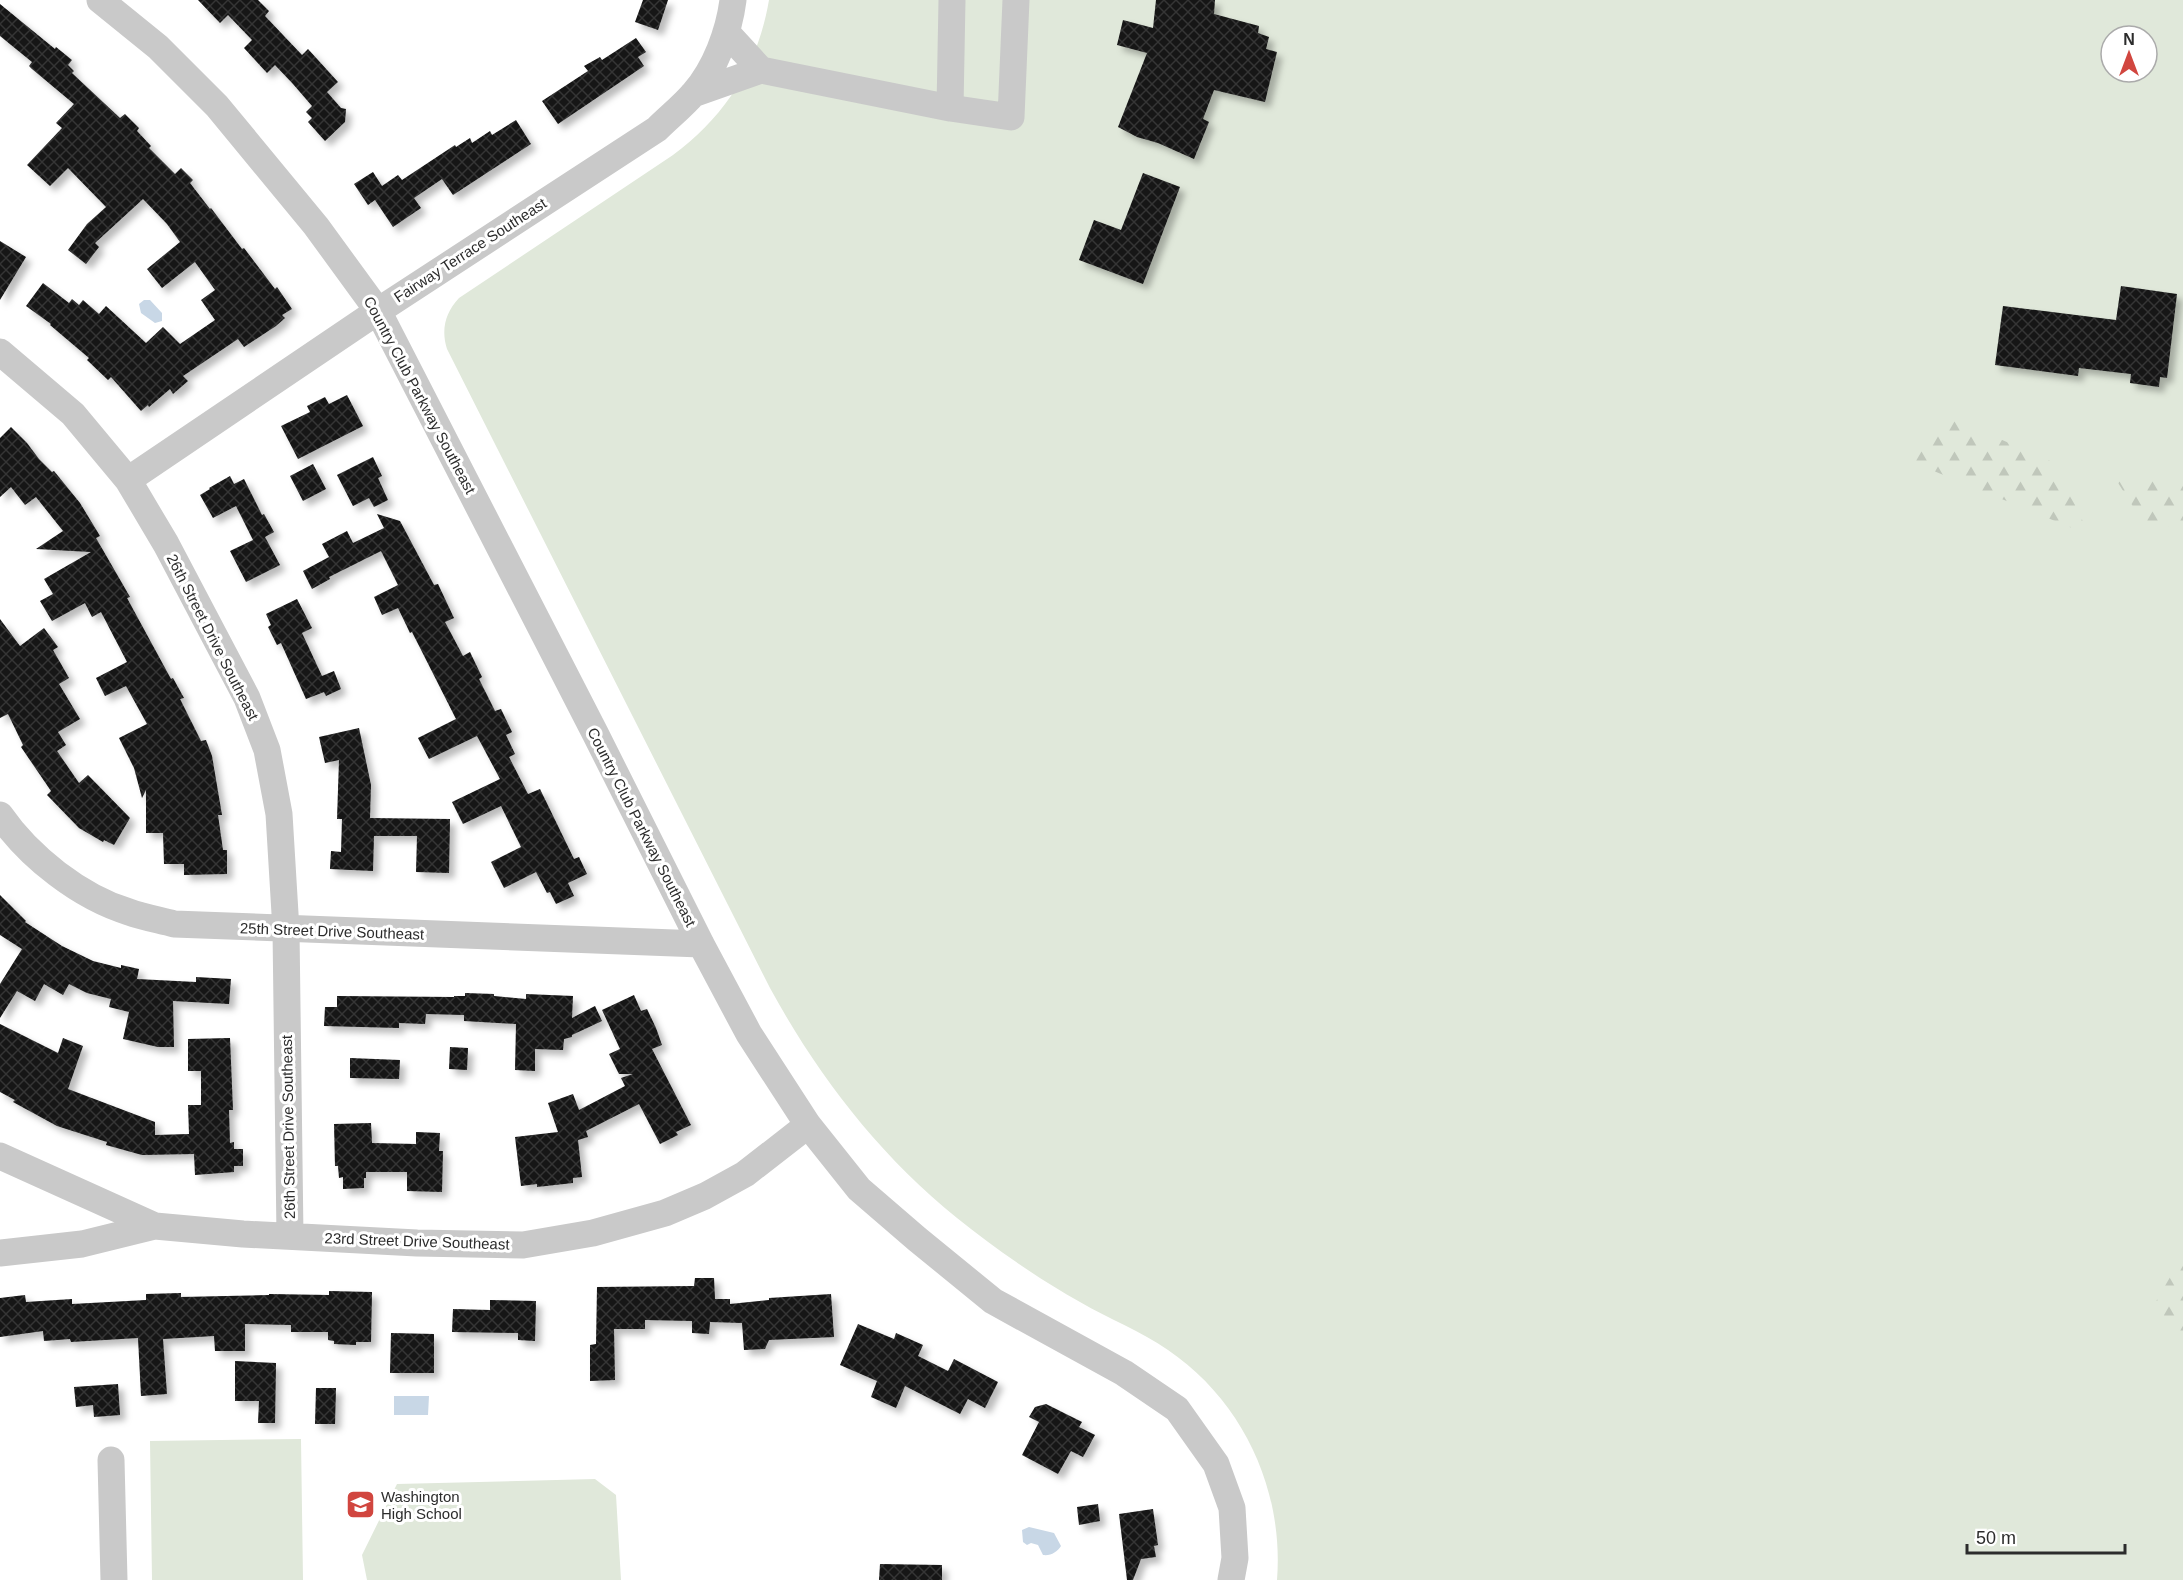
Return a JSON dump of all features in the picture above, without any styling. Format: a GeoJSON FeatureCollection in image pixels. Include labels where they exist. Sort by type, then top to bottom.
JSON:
{"type":"FeatureCollection","features":[{"type":"Feature","properties":{"kind":"street","name":"Country Club Parkway Southeast"},"geometry":{"type":"LineString","coordinates":[[100,0],[158,47],[218,106],[316,226],[378,311],[590,722],[701,944],[749,1034],[808,1125],[859,1189],[993,1300],[1125,1373],[1177,1409],[1216,1464],[1232,1508],[1235,1558],[1231,1580]]}},
{"type":"Feature","properties":{"kind":"street","name":"Fairway Terrace Southeast"},"geometry":{"type":"LineString","coordinates":[[128,480],[378,311],[657,129],[693,94],[712,66],[726,32],[733,0]]}},
{"type":"Feature","properties":{"kind":"street"},"geometry":{"type":"LineString","coordinates":[[950,108],[952,0]]}},
{"type":"Feature","properties":{"kind":"street"},"geometry":{"type":"LineString","coordinates":[[693,94],[761,70],[950,108],[1011,117],[1016,0]]}},
{"type":"Feature","properties":{"kind":"street"},"geometry":{"type":"LineString","coordinates":[[726,32],[761,70]]}},
{"type":"Feature","properties":{"kind":"street","name":"26th Street Drive Southeast"},"geometry":{"type":"LineString","coordinates":[[0,352],[73,414],[128,480],[166,544],[247,698],[267,750],[279,814],[286,930],[290,1236]]}},
{"type":"Feature","properties":{"kind":"street","name":"25th Street Drive Southeast"},"geometry":{"type":"LineString","coordinates":[[0,815],[38,859],[76,887],[127,912],[174,924],[701,944]]}},
{"type":"Feature","properties":{"kind":"street","name":"23rd Street Drive Southeast"},"geometry":{"type":"LineString","coordinates":[[0,1253],[82,1244],[154,1226],[243,1234],[417,1243],[523,1245],[592,1233],[665,1214],[745,1174],[808,1125]]}},
{"type":"Feature","properties":{"kind":"street"},"geometry":{"type":"LineString","coordinates":[[0,1155],[154,1226]]}},
{"type":"Feature","properties":{"kind":"street"},"geometry":{"type":"LineString","coordinates":[[111,1461],[114,1580]]}},
{"type":"Feature","properties":{"kind":"green space"},"geometry":{"type":"Polygon","coordinates":[[[769,0],[2183,0],[2183,1580],[1277,1580],[1277,1546],[1273,1513],[1265,1481],[1253,1450],[1237,1421],[1218,1395],[1195,1371],[1168,1350],[1032,1273],[957,1218],[929,1194],[876,1141],[808,1052],[770,988],[447,349],[444,328],[450,310],[459,298],[692,140],[724,106],[748,67],[757,46],[769,0]]]}},
{"type":"Feature","properties":{"kind":"green space"},"geometry":{"type":"Polygon","coordinates":[[[1950,417],[2057,464],[2089,535],[1912,462],[1950,417]]]}},
{"type":"Feature","properties":{"kind":"green space"},"geometry":{"type":"Polygon","coordinates":[[[2115,478],[2183,481],[2183,522],[2149,532],[2115,478]]]}},
{"type":"Feature","properties":{"kind":"green space"},"geometry":{"type":"Polygon","coordinates":[[[2183,1255],[2183,1342],[2155,1303],[2183,1255]]]}},
{"type":"Feature","properties":{"kind":"green space"},"geometry":{"type":"Polygon","coordinates":[[[301,1439],[303,1580],[152,1580],[150,1441],[301,1439]]]}},
{"type":"Feature","properties":{"kind":"green space"},"geometry":{"type":"Polygon","coordinates":[[[595,1479],[616,1495],[621,1580],[367,1580],[362,1555],[397,1484],[595,1479]]]}},
{"type":"Feature","properties":{"kind":"water"},"geometry":{"type":"Polygon","coordinates":[[[144,300],[150,300],[162,313],[162,321],[155,323],[141,313],[139,304],[144,300]]]}},
{"type":"Feature","properties":{"kind":"water"},"geometry":{"type":"Polygon","coordinates":[[[394,1396],[429,1396],[428,1415],[394,1415],[394,1396]]]}},
{"type":"Feature","properties":{"kind":"water"},"geometry":{"type":"Polygon","coordinates":[[[1029,1527],[1054,1533],[1061,1546],[1054,1553],[1043,1555],[1038,1545],[1031,1543],[1027,1545],[1023,1542],[1022,1530],[1029,1527]]]}},
{"type":"Feature","properties":{"kind":"building"},"geometry":{"type":"Polygon","coordinates":[[[198,0],[258,0],[269,11],[265,16],[302,55],[308,49],[338,82],[327,92],[341,108],[346,109],[345,122],[325,141],[308,122],[312,118],[306,112],[312,106],[293,84],[275,65],[267,73],[244,48],[252,40],[228,15],[220,23],[198,0]]]}},
{"type":"Feature","properties":{"kind":"building"},"geometry":{"type":"Polygon","coordinates":[[[643,0],[668,0],[658,30],[635,22],[643,0]]]}},
{"type":"Feature","properties":{"kind":"building"},"geometry":{"type":"Polygon","coordinates":[[[1156,0],[1215,0],[1214,14],[1259,26],[1258,33],[1269,37],[1266,49],[1277,52],[1265,102],[1214,90],[1203,119],[1209,122],[1194,159],[1158,143],[1137,137],[1118,127],[1147,53],[1117,45],[1123,20],[1153,28],[1156,0]]]}},
{"type":"Feature","properties":{"kind":"building"},"geometry":{"type":"Polygon","coordinates":[[[0,4],[72,60],[68,65],[74,71],[72,73],[120,118],[125,114],[139,128],[137,131],[151,146],[149,148],[175,174],[181,168],[193,180],[190,183],[275,289],[277,287],[292,309],[282,315],[285,318],[276,326],[244,347],[238,339],[183,376],[188,381],[173,394],[170,389],[141,411],[111,377],[108,380],[87,360],[89,358],[51,324],[26,306],[43,283],[69,303],[72,299],[79,305],[83,300],[99,314],[106,306],[146,343],[163,327],[180,344],[215,320],[201,300],[215,290],[195,262],[162,288],[147,269],[180,242],[167,224],[143,199],[95,243],[99,247],[86,264],[68,250],[87,224],[106,207],[68,168],[50,186],[27,165],[62,128],[56,123],[74,104],[32,69],[29,66],[32,62],[0,36],[0,4]]]}},
{"type":"Feature","properties":{"kind":"building"},"geometry":{"type":"Polygon","coordinates":[[[636,38],[646,52],[638,57],[644,66],[558,124],[542,101],[588,71],[584,66],[600,57],[602,60],[636,38]]]}},
{"type":"Feature","properties":{"kind":"building"},"geometry":{"type":"Polygon","coordinates":[[[516,120],[531,144],[453,195],[442,179],[414,198],[421,208],[393,227],[375,200],[368,205],[354,184],[373,172],[382,186],[398,175],[402,180],[455,145],[456,147],[470,138],[472,143],[490,131],[492,135],[516,120]]]}},
{"type":"Feature","properties":{"kind":"building"},"geometry":{"type":"Polygon","coordinates":[[[1143,173],[1180,187],[1143,284],[1079,260],[1094,220],[1121,230],[1143,173]]]}},
{"type":"Feature","properties":{"kind":"building"},"geometry":{"type":"Polygon","coordinates":[[[0,241],[26,257],[0,300],[0,241]]]}},
{"type":"Feature","properties":{"kind":"building"},"geometry":{"type":"Polygon","coordinates":[[[2121,286],[2177,294],[2167,378],[2160,377],[2159,387],[2130,383],[2131,374],[2079,368],[2078,376],[1995,365],[2003,306],[2116,320],[2121,286]]]}},
{"type":"Feature","properties":{"kind":"building"},"geometry":{"type":"Polygon","coordinates":[[[347,395],[363,426],[298,459],[281,426],[310,412],[307,406],[325,397],[329,404],[347,395]]]}},
{"type":"Feature","properties":{"kind":"building"},"geometry":{"type":"Polygon","coordinates":[[[11,427],[39,459],[52,472],[54,471],[80,503],[100,536],[96,538],[130,597],[127,598],[171,679],[173,678],[184,698],[180,699],[201,741],[206,740],[212,756],[222,815],[218,815],[223,850],[227,850],[227,874],[184,875],[184,864],[164,864],[163,833],[146,833],[146,790],[142,798],[134,768],[119,738],[147,724],[126,686],[105,696],[96,678],[127,662],[101,612],[92,617],[85,603],[52,621],[40,601],[53,594],[44,579],[91,552],[36,549],[63,531],[36,497],[25,505],[11,487],[0,497],[0,438],[11,427]]]}},
{"type":"Feature","properties":{"kind":"building"},"geometry":{"type":"Polygon","coordinates":[[[373,457],[382,476],[378,478],[388,500],[374,507],[369,498],[353,506],[337,475],[373,457]]]}},
{"type":"Feature","properties":{"kind":"building"},"geometry":{"type":"Polygon","coordinates":[[[313,464],[326,489],[303,501],[290,476],[313,464]]]}},
{"type":"Feature","properties":{"kind":"building"},"geometry":{"type":"Polygon","coordinates":[[[230,476],[234,484],[244,479],[262,515],[264,514],[274,532],[265,537],[280,565],[246,582],[230,551],[253,540],[236,506],[213,518],[200,495],[230,476]]]}},
{"type":"Feature","properties":{"kind":"building"},"geometry":{"type":"Polygon","coordinates":[[[377,514],[400,521],[434,585],[438,584],[454,618],[445,622],[463,656],[470,652],[482,677],[479,679],[495,711],[501,709],[512,732],[506,735],[515,754],[509,757],[528,794],[540,789],[574,859],[579,857],[587,874],[568,883],[574,896],[556,904],[550,892],[547,893],[536,872],[504,888],[491,862],[521,847],[501,806],[463,824],[452,802],[500,779],[477,736],[429,759],[418,738],[456,719],[398,608],[382,615],[374,597],[398,585],[381,551],[329,577],[330,579],[312,589],[303,571],[329,557],[322,544],[347,531],[353,543],[384,528],[377,514]]]}},
{"type":"Feature","properties":{"kind":"building"},"geometry":{"type":"Polygon","coordinates":[[[297,599],[312,628],[302,633],[322,676],[334,671],[341,689],[326,696],[324,692],[306,699],[281,643],[277,645],[268,627],[271,625],[266,614],[297,599]]]}},
{"type":"Feature","properties":{"kind":"building"},"geometry":{"type":"Polygon","coordinates":[[[0,619],[20,646],[44,628],[58,647],[53,650],[69,678],[59,684],[80,719],[58,732],[66,745],[57,751],[79,783],[88,775],[130,818],[114,845],[104,840],[103,842],[79,828],[47,795],[51,791],[21,747],[23,745],[8,714],[0,718],[0,619]]]}},
{"type":"Feature","properties":{"kind":"building"},"geometry":{"type":"Polygon","coordinates":[[[359,728],[371,785],[370,818],[450,819],[449,873],[416,872],[417,836],[374,836],[373,871],[330,869],[331,851],[341,852],[342,819],[337,819],[339,760],[325,763],[319,737],[359,728]]]}},
{"type":"Feature","properties":{"kind":"building"},"geometry":{"type":"Polygon","coordinates":[[[0,895],[25,922],[62,946],[93,961],[121,968],[121,965],[139,969],[137,979],[196,982],[196,977],[231,979],[229,1004],[173,1001],[174,1047],[158,1047],[123,1039],[129,1012],[109,1007],[111,999],[87,993],[69,984],[63,995],[44,984],[35,1001],[17,991],[0,1018],[0,984],[22,949],[0,935],[0,895]]]}},
{"type":"Feature","properties":{"kind":"building"},"geometry":{"type":"Polygon","coordinates":[[[465,993],[494,994],[494,996],[526,999],[526,994],[573,996],[572,1018],[595,1006],[602,1021],[564,1039],[563,1050],[535,1049],[535,1071],[515,1070],[516,1024],[464,1021],[464,1015],[426,1014],[425,1024],[399,1023],[399,1028],[324,1026],[325,1007],[337,1007],[337,996],[454,997],[465,996],[465,993]]]}},
{"type":"Feature","properties":{"kind":"building"},"geometry":{"type":"Polygon","coordinates":[[[634,995],[641,1011],[647,1009],[656,1028],[662,1045],[652,1049],[691,1125],[676,1132],[678,1135],[660,1144],[639,1104],[586,1131],[588,1137],[578,1140],[582,1177],[573,1178],[573,1183],[537,1187],[537,1184],[521,1186],[515,1137],[558,1132],[548,1103],[573,1094],[579,1110],[625,1086],[621,1078],[633,1074],[619,1074],[609,1054],[620,1049],[602,1010],[634,995]]]}},
{"type":"Feature","properties":{"kind":"building"},"geometry":{"type":"Polygon","coordinates":[[[0,1024],[58,1053],[63,1038],[83,1046],[68,1089],[155,1122],[155,1135],[189,1134],[188,1105],[201,1105],[201,1071],[188,1071],[188,1039],[230,1038],[233,1110],[229,1110],[230,1143],[234,1142],[234,1149],[243,1149],[243,1166],[234,1166],[234,1172],[195,1175],[194,1154],[142,1155],[106,1145],[107,1142],[57,1126],[13,1102],[15,1100],[0,1092],[0,1024]]]}},
{"type":"Feature","properties":{"kind":"building"},"geometry":{"type":"Polygon","coordinates":[[[450,1047],[468,1048],[467,1070],[449,1069],[450,1047]]]}},
{"type":"Feature","properties":{"kind":"building"},"geometry":{"type":"Polygon","coordinates":[[[350,1058],[400,1060],[399,1079],[350,1078],[350,1058]]]}},
{"type":"Feature","properties":{"kind":"building"},"geometry":{"type":"Polygon","coordinates":[[[371,1123],[372,1143],[416,1144],[416,1132],[440,1133],[439,1151],[443,1151],[442,1192],[407,1191],[407,1172],[366,1172],[364,1188],[343,1189],[343,1177],[339,1178],[338,1166],[335,1166],[334,1124],[371,1123]]]}},
{"type":"Feature","properties":{"kind":"building"},"geometry":{"type":"Polygon","coordinates":[[[695,1278],[714,1278],[715,1299],[730,1299],[730,1304],[769,1300],[769,1298],[831,1294],[834,1337],[769,1340],[765,1349],[744,1350],[742,1323],[710,1322],[709,1334],[692,1333],[692,1321],[645,1320],[645,1329],[614,1329],[615,1380],[590,1381],[590,1345],[596,1344],[597,1287],[694,1286],[695,1278]]]}},
{"type":"Feature","properties":{"kind":"building"},"geometry":{"type":"Polygon","coordinates":[[[329,1291],[372,1292],[371,1342],[356,1342],[356,1345],[334,1344],[334,1341],[328,1340],[328,1332],[291,1332],[291,1325],[245,1324],[245,1351],[215,1351],[214,1336],[163,1339],[167,1394],[141,1396],[138,1338],[71,1342],[70,1339],[44,1341],[43,1331],[0,1337],[0,1298],[25,1295],[26,1302],[72,1299],[72,1304],[146,1300],[146,1294],[181,1293],[181,1297],[269,1294],[329,1295],[329,1291]]]}},
{"type":"Feature","properties":{"kind":"building"},"geometry":{"type":"Polygon","coordinates":[[[490,1300],[536,1301],[535,1341],[518,1340],[518,1333],[452,1332],[453,1309],[490,1310],[490,1300]]]}},
{"type":"Feature","properties":{"kind":"building"},"geometry":{"type":"Polygon","coordinates":[[[858,1324],[894,1339],[896,1333],[923,1345],[918,1356],[948,1371],[954,1359],[998,1382],[985,1408],[968,1399],[960,1414],[905,1386],[896,1408],[871,1397],[877,1381],[840,1365],[858,1324]]]}},
{"type":"Feature","properties":{"kind":"building"},"geometry":{"type":"Polygon","coordinates":[[[391,1333],[434,1334],[434,1373],[390,1373],[391,1333]]]}},
{"type":"Feature","properties":{"kind":"building"},"geometry":{"type":"Polygon","coordinates":[[[235,1361],[276,1363],[275,1423],[258,1423],[259,1401],[235,1401],[235,1361]]]}},
{"type":"Feature","properties":{"kind":"building"},"geometry":{"type":"Polygon","coordinates":[[[118,1384],[120,1415],[94,1417],[93,1405],[76,1407],[74,1387],[118,1384]]]}},
{"type":"Feature","properties":{"kind":"building"},"geometry":{"type":"Polygon","coordinates":[[[316,1388],[336,1388],[335,1424],[315,1424],[316,1388]]]}},
{"type":"Feature","properties":{"kind":"building"},"geometry":{"type":"Polygon","coordinates":[[[1046,1404],[1082,1422],[1079,1427],[1095,1435],[1083,1457],[1071,1451],[1058,1474],[1022,1455],[1039,1422],[1029,1417],[1035,1407],[1046,1404]]]}},
{"type":"Feature","properties":{"kind":"building"},"geometry":{"type":"Polygon","coordinates":[[[1098,1504],[1100,1521],[1079,1525],[1077,1507],[1098,1504]]]}},
{"type":"Feature","properties":{"kind":"building"},"geometry":{"type":"Polygon","coordinates":[[[1153,1509],[1158,1545],[1154,1546],[1156,1557],[1141,1559],[1133,1580],[1127,1580],[1119,1514],[1153,1509]]]}},
{"type":"Feature","properties":{"kind":"building"},"geometry":{"type":"Polygon","coordinates":[[[880,1564],[942,1565],[942,1580],[879,1580],[880,1564]]]}},
{"type":"Feature","properties":{"kind":"place","name":"Washington High School"},"geometry":{"type":"Point","coordinates":[360,1505]}}]}
